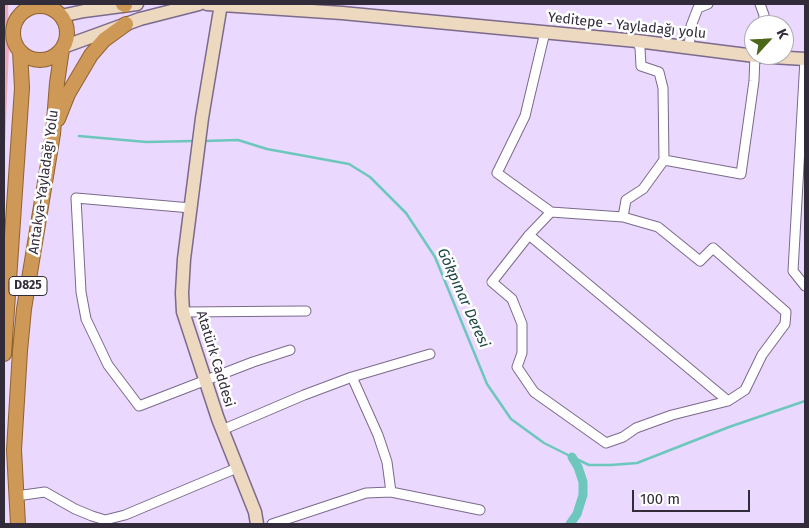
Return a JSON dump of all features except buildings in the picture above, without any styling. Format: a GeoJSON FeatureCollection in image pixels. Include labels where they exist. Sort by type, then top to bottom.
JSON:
{"type":"FeatureCollection","features":[{"type":"Feature","properties":{"kind":"highway"},"geometry":{"type":"LineString","coordinates":[[15,4],[17,20]]}},
{"type":"Feature","properties":{"kind":"highway"},"geometry":{"type":"LineString","coordinates":[[40,6],[60,10],[67,35],[62,48],[56,55],[41,60],[26,56],[20,51],[13,36],[14,28],[17,20],[26,10],[40,6]]}},
{"type":"Feature","properties":{"kind":"highway"},"geometry":{"type":"LineString","coordinates":[[53,134],[68,94],[91,55],[104,40],[126,24]]}},
{"type":"Feature","properties":{"kind":"highway","name":"Antakya-Yayladağı Yolu"},"geometry":{"type":"LineString","coordinates":[[18,524],[14,464],[14,427],[21,334],[53,134],[62,48]]}},
{"type":"Feature","properties":{"kind":"highway","name":"Antakya-Yayladağı Yolu"},"geometry":{"type":"LineString","coordinates":[[4,354],[6,277],[22,88],[20,51]]}},
{"type":"Feature","properties":{"kind":"main road"},"geometry":{"type":"LineString","coordinates":[[60,10],[128,4]]}},
{"type":"Feature","properties":{"kind":"main road"},"geometry":{"type":"LineString","coordinates":[[62,48],[140,19],[199,4]]}},
{"type":"Feature","properties":{"kind":"main road","name":"Yeditepe - Yayladağı yolu"},"geometry":{"type":"LineString","coordinates":[[207,4],[342,13],[637,41],[744,54]]}},
{"type":"Feature","properties":{"kind":"main road","name":"Atatürk Caddesi"},"geometry":{"type":"LineString","coordinates":[[221,5],[196,165],[183,276],[184,312],[222,430],[255,512],[257,524]]}},
{"type":"Feature","properties":{"kind":"street"},"geometry":{"type":"LineString","coordinates":[[689,48],[691,26],[698,8],[708,4]]}},
{"type":"Feature","properties":{"kind":"street"},"geometry":{"type":"LineString","coordinates":[[545,32],[525,116],[497,173],[551,212],[624,217],[658,227],[700,261],[713,248],[786,312],[785,324],[762,355],[745,390],[728,401],[672,415],[636,428],[623,437],[606,443],[534,392],[517,367],[522,353],[522,324],[512,299],[492,282],[529,235],[551,212]]}},
{"type":"Feature","properties":{"kind":"street"},"geometry":{"type":"LineString","coordinates":[[624,217],[626,200],[643,189],[664,160],[663,88],[659,72],[640,66],[640,48],[637,41]]}},
{"type":"Feature","properties":{"kind":"street"},"geometry":{"type":"LineString","coordinates":[[805,59],[793,271],[805,286]]}},
{"type":"Feature","properties":{"kind":"street"},"geometry":{"type":"LineString","coordinates":[[664,160],[741,174],[755,65]]}},
{"type":"Feature","properties":{"kind":"street"},"geometry":{"type":"LineString","coordinates":[[191,208],[76,198],[81,292],[86,319],[108,365],[139,406],[253,362],[290,350]]}},
{"type":"Feature","properties":{"kind":"street"},"geometry":{"type":"LineString","coordinates":[[529,235],[728,401]]}},
{"type":"Feature","properties":{"kind":"street"},"geometry":{"type":"LineString","coordinates":[[184,312],[306,311]]}},
{"type":"Feature","properties":{"kind":"street"},"geometry":{"type":"LineString","coordinates":[[222,430],[352,377],[430,354]]}},
{"type":"Feature","properties":{"kind":"street"},"geometry":{"type":"LineString","coordinates":[[352,377],[378,435],[387,462],[391,492]]}},
{"type":"Feature","properties":{"kind":"street"},"geometry":{"type":"LineString","coordinates":[[16,496],[44,492],[75,509],[105,520],[125,515],[237,468]]}},
{"type":"Feature","properties":{"kind":"street"},"geometry":{"type":"LineString","coordinates":[[272,524],[366,493],[391,492],[480,510]]}},
{"type":"Feature","properties":{"kind":"shaded area"},"geometry":{"type":"Polygon","coordinates":[[[4,4],[8,4],[9,47],[4,171],[4,4]]]}},
{"type":"Feature","properties":{"kind":"waterway","name":"Gökpınar Deresi"},"geometry":{"type":"LineString","coordinates":[[79,136],[146,142],[194,141]]}},
{"type":"Feature","properties":{"kind":"waterway","name":"Gökpınar Deresi"},"geometry":{"type":"LineString","coordinates":[[204,141],[238,140],[267,149],[349,164],[370,177],[406,213],[435,257],[487,384],[511,419],[544,443],[589,465],[637,463],[729,427],[805,401]]}},
{"type":"Feature","properties":{"kind":"waterway"},"geometry":{"type":"LineString","coordinates":[[570,524],[577,514],[583,495],[583,482],[572,457]]}}]}
